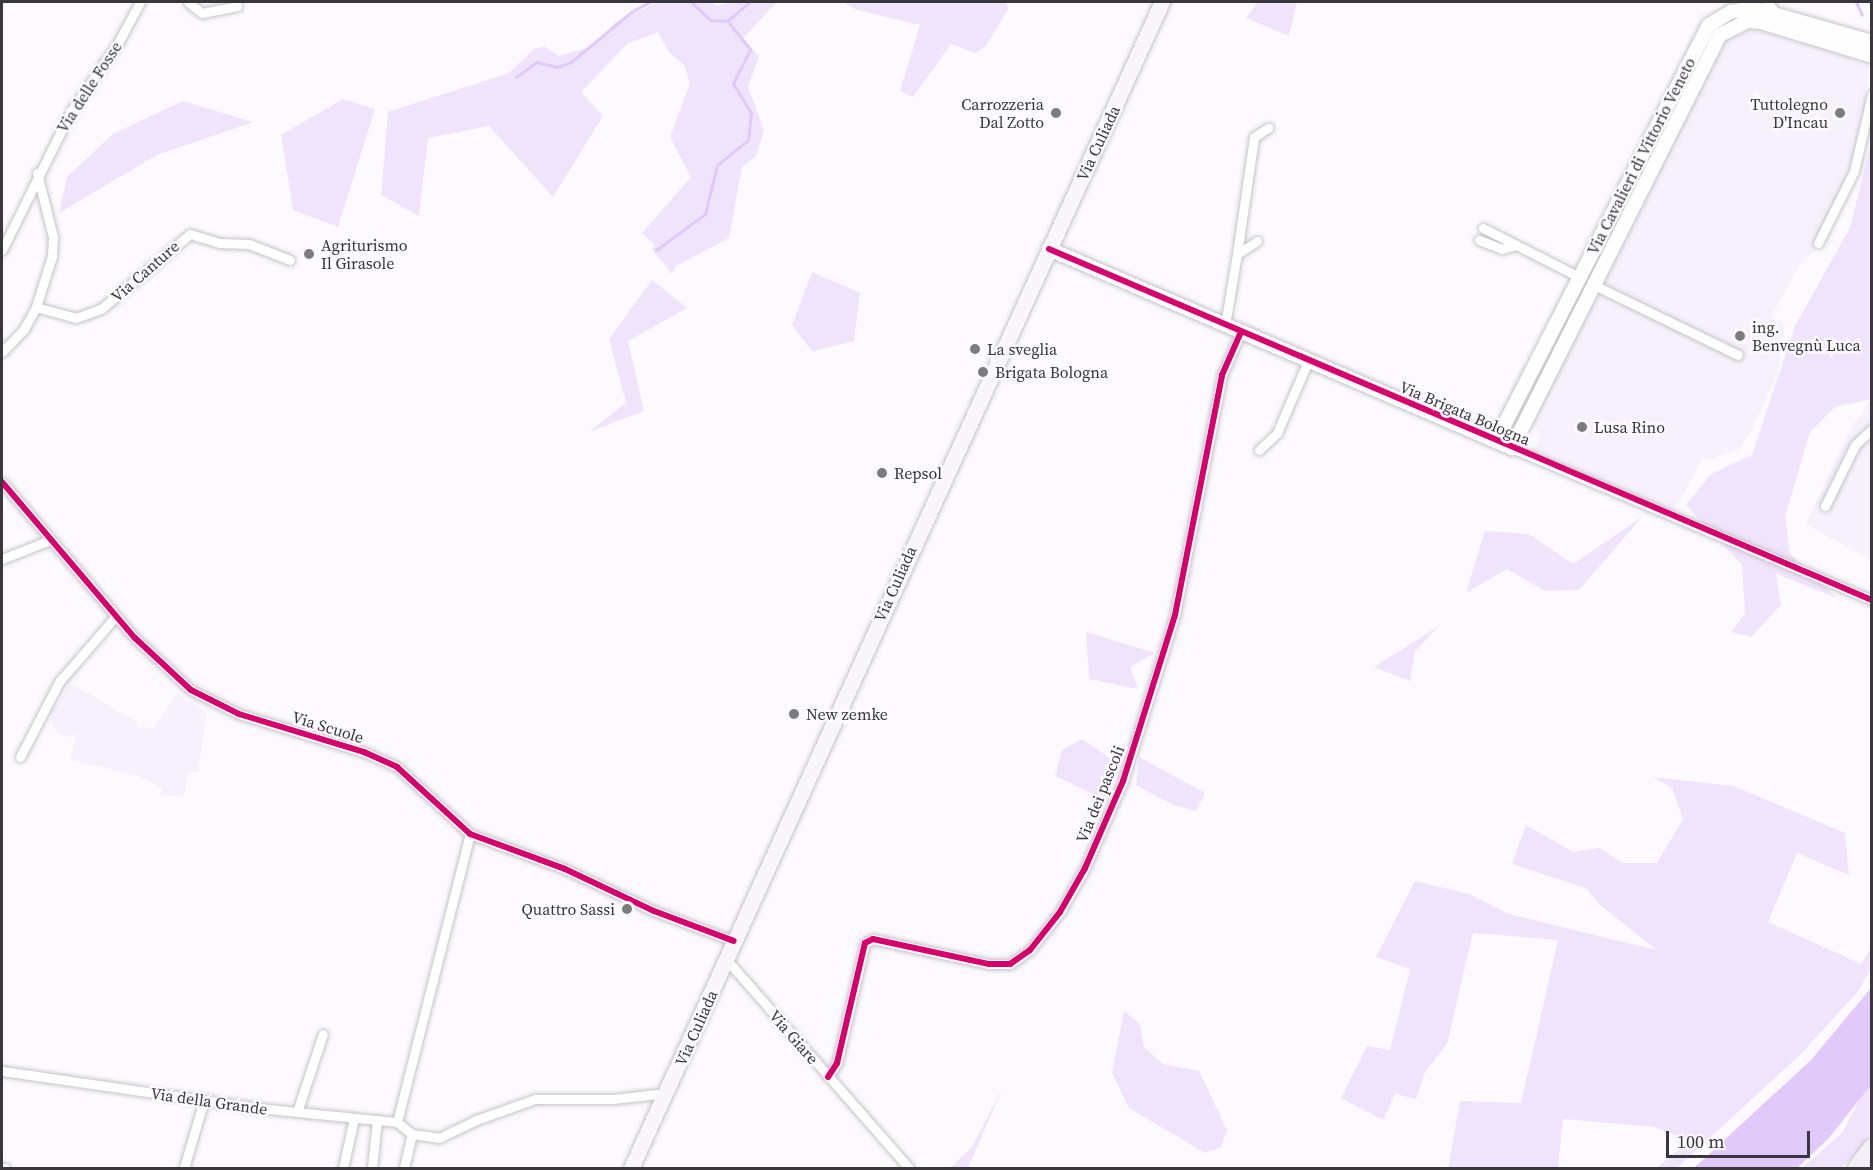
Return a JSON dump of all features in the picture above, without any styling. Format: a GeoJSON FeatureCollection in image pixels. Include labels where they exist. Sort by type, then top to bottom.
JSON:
{"type":"FeatureCollection","features":[{"type":"Feature","properties":{"kind":"highway"},"geometry":{"type":"LineString","coordinates":[[1857,1168],[1872,1148]]}},
{"type":"Feature","properties":{"kind":"main road","name":"Via Culiada"},"geometry":{"type":"LineString","coordinates":[[632,1168],[1162,2]]}},
{"type":"Feature","properties":{"kind":"street","name":"Via delle Fosse"},"geometry":{"type":"LineString","coordinates":[[37,173],[71,111],[118,43],[140,2]]}},
{"type":"Feature","properties":{"kind":"street"},"geometry":{"type":"LineString","coordinates":[[188,2],[202,13],[237,6]]}},
{"type":"Feature","properties":{"kind":"street"},"geometry":{"type":"LineString","coordinates":[[1731,12],[1743,2]]}},
{"type":"Feature","properties":{"kind":"street"},"geometry":{"type":"LineString","coordinates":[[1731,12],[1771,7],[1872,42]]}},
{"type":"Feature","properties":{"kind":"street","name":"Via Cavalieri di Vittorio Veneto"},"geometry":{"type":"LineString","coordinates":[[1496,441],[1709,25],[1731,12]]}},
{"type":"Feature","properties":{"kind":"street","name":"Via Cavalieri di Vittorio Veneto"},"geometry":{"type":"LineString","coordinates":[[1512,448],[1726,29],[1748,21],[1761,22],[1872,56]]}},
{"type":"Feature","properties":{"kind":"street"},"geometry":{"type":"LineString","coordinates":[[1818,243],[1854,171],[1872,94]]}},
{"type":"Feature","properties":{"kind":"street"},"geometry":{"type":"LineString","coordinates":[[1225,325],[1254,137],[1268,128]]}},
{"type":"Feature","properties":{"kind":"street"},"geometry":{"type":"LineString","coordinates":[[2,250],[37,173]]}},
{"type":"Feature","properties":{"kind":"street"},"geometry":{"type":"LineString","coordinates":[[2,352],[24,328],[36,307],[47,278],[53,237],[37,173]]}},
{"type":"Feature","properties":{"kind":"street"},"geometry":{"type":"LineString","coordinates":[[1483,228],[1580,277]]}},
{"type":"Feature","properties":{"kind":"street","name":"Via Canture"},"geometry":{"type":"LineString","coordinates":[[36,307],[76,318],[101,309],[190,234],[219,243],[249,244],[290,260]]}},
{"type":"Feature","properties":{"kind":"street"},"geometry":{"type":"LineString","coordinates":[[1479,240],[1502,249],[1516,246]]}},
{"type":"Feature","properties":{"kind":"street"},"geometry":{"type":"LineString","coordinates":[[1237,254],[1257,241]]}},
{"type":"Feature","properties":{"kind":"street","name":"Via Brigata Bologna"},"geometry":{"type":"LineString","coordinates":[[1049,249],[1872,600]]}},
{"type":"Feature","properties":{"kind":"street"},"geometry":{"type":"LineString","coordinates":[[1594,285],[1738,355]]}},
{"type":"Feature","properties":{"kind":"street","name":"Via dei pascoli"},"geometry":{"type":"LineString","coordinates":[[828,1077],[837,1063],[865,943],[873,939],[989,964],[1010,964],[1030,950],[1060,912],[1085,868],[1123,781],[1175,615],[1222,375],[1242,332]]}},
{"type":"Feature","properties":{"kind":"street"},"geometry":{"type":"LineString","coordinates":[[1258,450],[1277,433],[1308,361]]}},
{"type":"Feature","properties":{"kind":"street"},"geometry":{"type":"LineString","coordinates":[[1825,506],[1856,445],[1872,429]]}},
{"type":"Feature","properties":{"kind":"street","name":"Via Scuole"},"geometry":{"type":"LineString","coordinates":[[2,482],[33,515],[50,540],[116,616],[191,690],[239,714],[364,752],[397,767],[470,834],[565,869],[654,911],[734,941]]}},
{"type":"Feature","properties":{"kind":"street"},"geometry":{"type":"LineString","coordinates":[[2,559],[50,540]]}},
{"type":"Feature","properties":{"kind":"street"},"geometry":{"type":"LineString","coordinates":[[20,757],[59,682],[116,616]]}},
{"type":"Feature","properties":{"kind":"street"},"geometry":{"type":"LineString","coordinates":[[470,834],[397,1122],[412,1134],[439,1138],[476,1120],[535,1100],[613,1099],[667,1093]]}},
{"type":"Feature","properties":{"kind":"street","name":"Via Giare"},"geometry":{"type":"LineString","coordinates":[[726,959],[909,1168]]}},
{"type":"Feature","properties":{"kind":"street"},"geometry":{"type":"LineString","coordinates":[[297,1112],[323,1034]]}},
{"type":"Feature","properties":{"kind":"street","name":"Via della Grande"},"geometry":{"type":"LineString","coordinates":[[2,1071],[204,1100],[397,1122]]}},
{"type":"Feature","properties":{"kind":"street"},"geometry":{"type":"LineString","coordinates":[[184,1168],[204,1100]]}},
{"type":"Feature","properties":{"kind":"street"},"geometry":{"type":"LineString","coordinates":[[342,1168],[354,1118]]}},
{"type":"Feature","properties":{"kind":"street"},"geometry":{"type":"LineString","coordinates":[[372,1168],[377,1120]]}},
{"type":"Feature","properties":{"kind":"street"},"geometry":{"type":"LineString","coordinates":[[404,1168],[412,1134]]}},
{"type":"Feature","properties":{"kind":"shaded area"},"geometry":{"type":"Polygon","coordinates":[[[657,2],[709,2],[717,6],[735,2],[777,2],[743,38],[759,57],[748,87],[764,130],[756,156],[742,167],[729,238],[676,266],[672,274],[652,249],[655,245],[642,233],[691,177],[670,137],[690,83],[684,65],[669,52],[658,32],[627,44],[581,92],[603,116],[553,197],[489,126],[428,138],[419,216],[381,195],[388,112],[509,73],[534,49],[544,46],[559,56],[593,46],[616,22],[657,2]]]}},
{"type":"Feature","properties":{"kind":"shaded area"},"geometry":{"type":"Polygon","coordinates":[[[843,2],[1007,2],[1008,9],[986,46],[975,53],[951,44],[913,97],[900,91],[920,25],[857,10],[843,2]]]}},
{"type":"Feature","properties":{"kind":"shaded area"},"geometry":{"type":"Polygon","coordinates":[[[1258,2],[1297,2],[1289,36],[1246,18],[1258,2]]]}},
{"type":"Feature","properties":{"kind":"shaded area"},"geometry":{"type":"Polygon","coordinates":[[[1746,28],[1825,49],[1869,66],[1864,113],[1853,161],[1817,238],[1823,244],[1802,262],[1771,317],[1785,325],[1777,376],[1752,429],[1740,449],[1707,460],[1703,457],[1682,498],[1668,514],[1531,453],[1541,438],[1532,422],[1594,291],[1625,304],[1599,282],[1720,41],[1746,28]]]}},
{"type":"Feature","properties":{"kind":"shaded area"},"geometry":{"type":"Polygon","coordinates":[[[343,99],[375,109],[338,227],[293,210],[281,135],[343,99]]]}},
{"type":"Feature","properties":{"kind":"shaded area"},"geometry":{"type":"Polygon","coordinates":[[[183,101],[253,122],[157,155],[59,213],[67,177],[113,134],[183,101]]]}},
{"type":"Feature","properties":{"kind":"shaded area"},"geometry":{"type":"Polygon","coordinates":[[[1871,143],[1871,399],[1835,407],[1810,432],[1785,517],[1790,554],[1837,598],[1776,574],[1781,605],[1751,637],[1731,632],[1745,614],[1742,565],[1686,505],[1711,474],[1752,455],[1795,326],[1850,228],[1871,143]]]}},
{"type":"Feature","properties":{"kind":"shaded area"},"geometry":{"type":"Polygon","coordinates":[[[812,272],[860,293],[854,341],[812,351],[792,325],[812,272]]]}},
{"type":"Feature","properties":{"kind":"shaded area"},"geometry":{"type":"Polygon","coordinates":[[[652,280],[687,308],[628,341],[644,411],[589,432],[626,403],[609,339],[652,280]]]}},
{"type":"Feature","properties":{"kind":"shaded area"},"geometry":{"type":"Polygon","coordinates":[[[1871,399],[1871,560],[1806,524],[1849,431],[1871,399]]]}},
{"type":"Feature","properties":{"kind":"shaded area"},"geometry":{"type":"Polygon","coordinates":[[[1642,517],[1579,590],[1545,591],[1507,569],[1466,593],[1485,531],[1529,534],[1573,564],[1642,517]]]}},
{"type":"Feature","properties":{"kind":"shaded area"},"geometry":{"type":"Polygon","coordinates":[[[1439,626],[1415,651],[1410,681],[1374,667],[1439,626]]]}},
{"type":"Feature","properties":{"kind":"shaded area"},"geometry":{"type":"Polygon","coordinates":[[[1086,632],[1155,653],[1130,667],[1138,689],[1089,679],[1086,632]]]}},
{"type":"Feature","properties":{"kind":"shaded area"},"geometry":{"type":"Polygon","coordinates":[[[70,683],[137,722],[135,726],[140,729],[142,725],[152,730],[177,693],[207,712],[198,772],[189,771],[183,797],[160,795],[162,788],[139,776],[70,760],[77,734],[66,737],[57,733],[51,722],[52,712],[70,683]]]}},
{"type":"Feature","properties":{"kind":"shaded area"},"geometry":{"type":"Polygon","coordinates":[[[1082,739],[1116,762],[1108,801],[1055,776],[1062,750],[1082,739]]]}},
{"type":"Feature","properties":{"kind":"shaded area"},"geometry":{"type":"Polygon","coordinates":[[[1139,757],[1205,793],[1196,811],[1173,805],[1136,785],[1139,757]]]}},
{"type":"Feature","properties":{"kind":"shaded area"},"geometry":{"type":"Polygon","coordinates":[[[1653,777],[1734,786],[1845,833],[1849,875],[1797,853],[1768,922],[1861,964],[1871,949],[1871,968],[1859,990],[1802,1053],[1677,1168],[1656,1168],[1690,1141],[1654,1127],[1563,1119],[1558,1168],[1448,1168],[1460,1101],[1521,1103],[1558,940],[1473,933],[1447,1044],[1425,1072],[1416,1099],[1395,1094],[1383,1120],[1341,1098],[1367,1046],[1390,1050],[1410,969],[1376,957],[1415,881],[1469,894],[1509,914],[1657,950],[1601,906],[1586,888],[1512,864],[1526,825],[1573,852],[1600,848],[1622,863],[1657,863],[1683,819],[1672,788],[1653,777]]]}},
{"type":"Feature","properties":{"kind":"shaded area"},"geometry":{"type":"Polygon","coordinates":[[[1871,988],[1871,1085],[1829,1138],[1797,1168],[1694,1168],[1811,1060],[1871,988]]]}},
{"type":"Feature","properties":{"kind":"shaded area"},"geometry":{"type":"Polygon","coordinates":[[[1124,1011],[1140,1024],[1144,1047],[1163,1064],[1199,1071],[1227,1130],[1221,1147],[1205,1153],[1129,1108],[1112,1073],[1124,1011]]]}},
{"type":"Feature","properties":{"kind":"shaded area"},"geometry":{"type":"Polygon","coordinates":[[[1871,1078],[1871,1133],[1866,1141],[1841,1168],[1802,1168],[1842,1133],[1871,1078]]]}},
{"type":"Feature","properties":{"kind":"shaded area"},"geometry":{"type":"Polygon","coordinates":[[[1003,1087],[968,1168],[950,1168],[972,1147],[1003,1087]]]}},
{"type":"Feature","properties":{"kind":"waterway"},"geometry":{"type":"LineString","coordinates":[[516,77],[537,62],[557,67],[571,62],[631,12],[650,2]]}},
{"type":"Feature","properties":{"kind":"waterway"},"geometry":{"type":"LineString","coordinates":[[691,2],[710,20],[727,21],[750,2]]}},
{"type":"Feature","properties":{"kind":"waterway"},"geometry":{"type":"LineString","coordinates":[[1856,2],[1862,15]]}},
{"type":"Feature","properties":{"kind":"waterway"},"geometry":{"type":"LineString","coordinates":[[656,250],[705,214],[717,165],[748,140],[751,113],[733,83],[750,49],[727,21]]}},
{"type":"Feature","properties":{"kind":"cycle path"},"geometry":{"type":"LineString","coordinates":[[1049,249],[1872,600]]}},
{"type":"Feature","properties":{"kind":"cycle path"},"geometry":{"type":"LineString","coordinates":[[828,1077],[837,1063],[865,943],[873,939],[989,964],[1010,964],[1030,950],[1060,912],[1085,868],[1123,781],[1175,615],[1222,375],[1241,332]]}},
{"type":"Feature","properties":{"kind":"cycle path"},"geometry":{"type":"LineString","coordinates":[[2,482],[135,638],[191,690],[239,714],[364,752],[397,767],[470,834],[565,869],[654,911],[734,941]]}},
{"type":"Feature","properties":{"kind":"place","name":"Carrozzeria Dal Zotto"},"geometry":{"type":"Point","coordinates":[1056,113]}},
{"type":"Feature","properties":{"kind":"place","name":"Tuttolegno D'Incau"},"geometry":{"type":"Point","coordinates":[1840,113]}},
{"type":"Feature","properties":{"kind":"place","name":"Agriturismo Il Girasole"},"geometry":{"type":"Point","coordinates":[309,254]}},
{"type":"Feature","properties":{"kind":"place","name":"ing. Benvegnù Luca"},"geometry":{"type":"Point","coordinates":[1740,336]}},
{"type":"Feature","properties":{"kind":"place","name":"La sveglia"},"geometry":{"type":"Point","coordinates":[975,349]}},
{"type":"Feature","properties":{"kind":"place","name":"Brigata Bologna"},"geometry":{"type":"Point","coordinates":[983,372]}},
{"type":"Feature","properties":{"kind":"place","name":"Lusa Rino"},"geometry":{"type":"Point","coordinates":[1582,427]}},
{"type":"Feature","properties":{"kind":"place","name":"Repsol"},"geometry":{"type":"Point","coordinates":[882,473]}},
{"type":"Feature","properties":{"kind":"place","name":"New zemke"},"geometry":{"type":"Point","coordinates":[794,714]}},
{"type":"Feature","properties":{"kind":"place","name":"Quattro Sassi"},"geometry":{"type":"Point","coordinates":[627,909]}}]}
